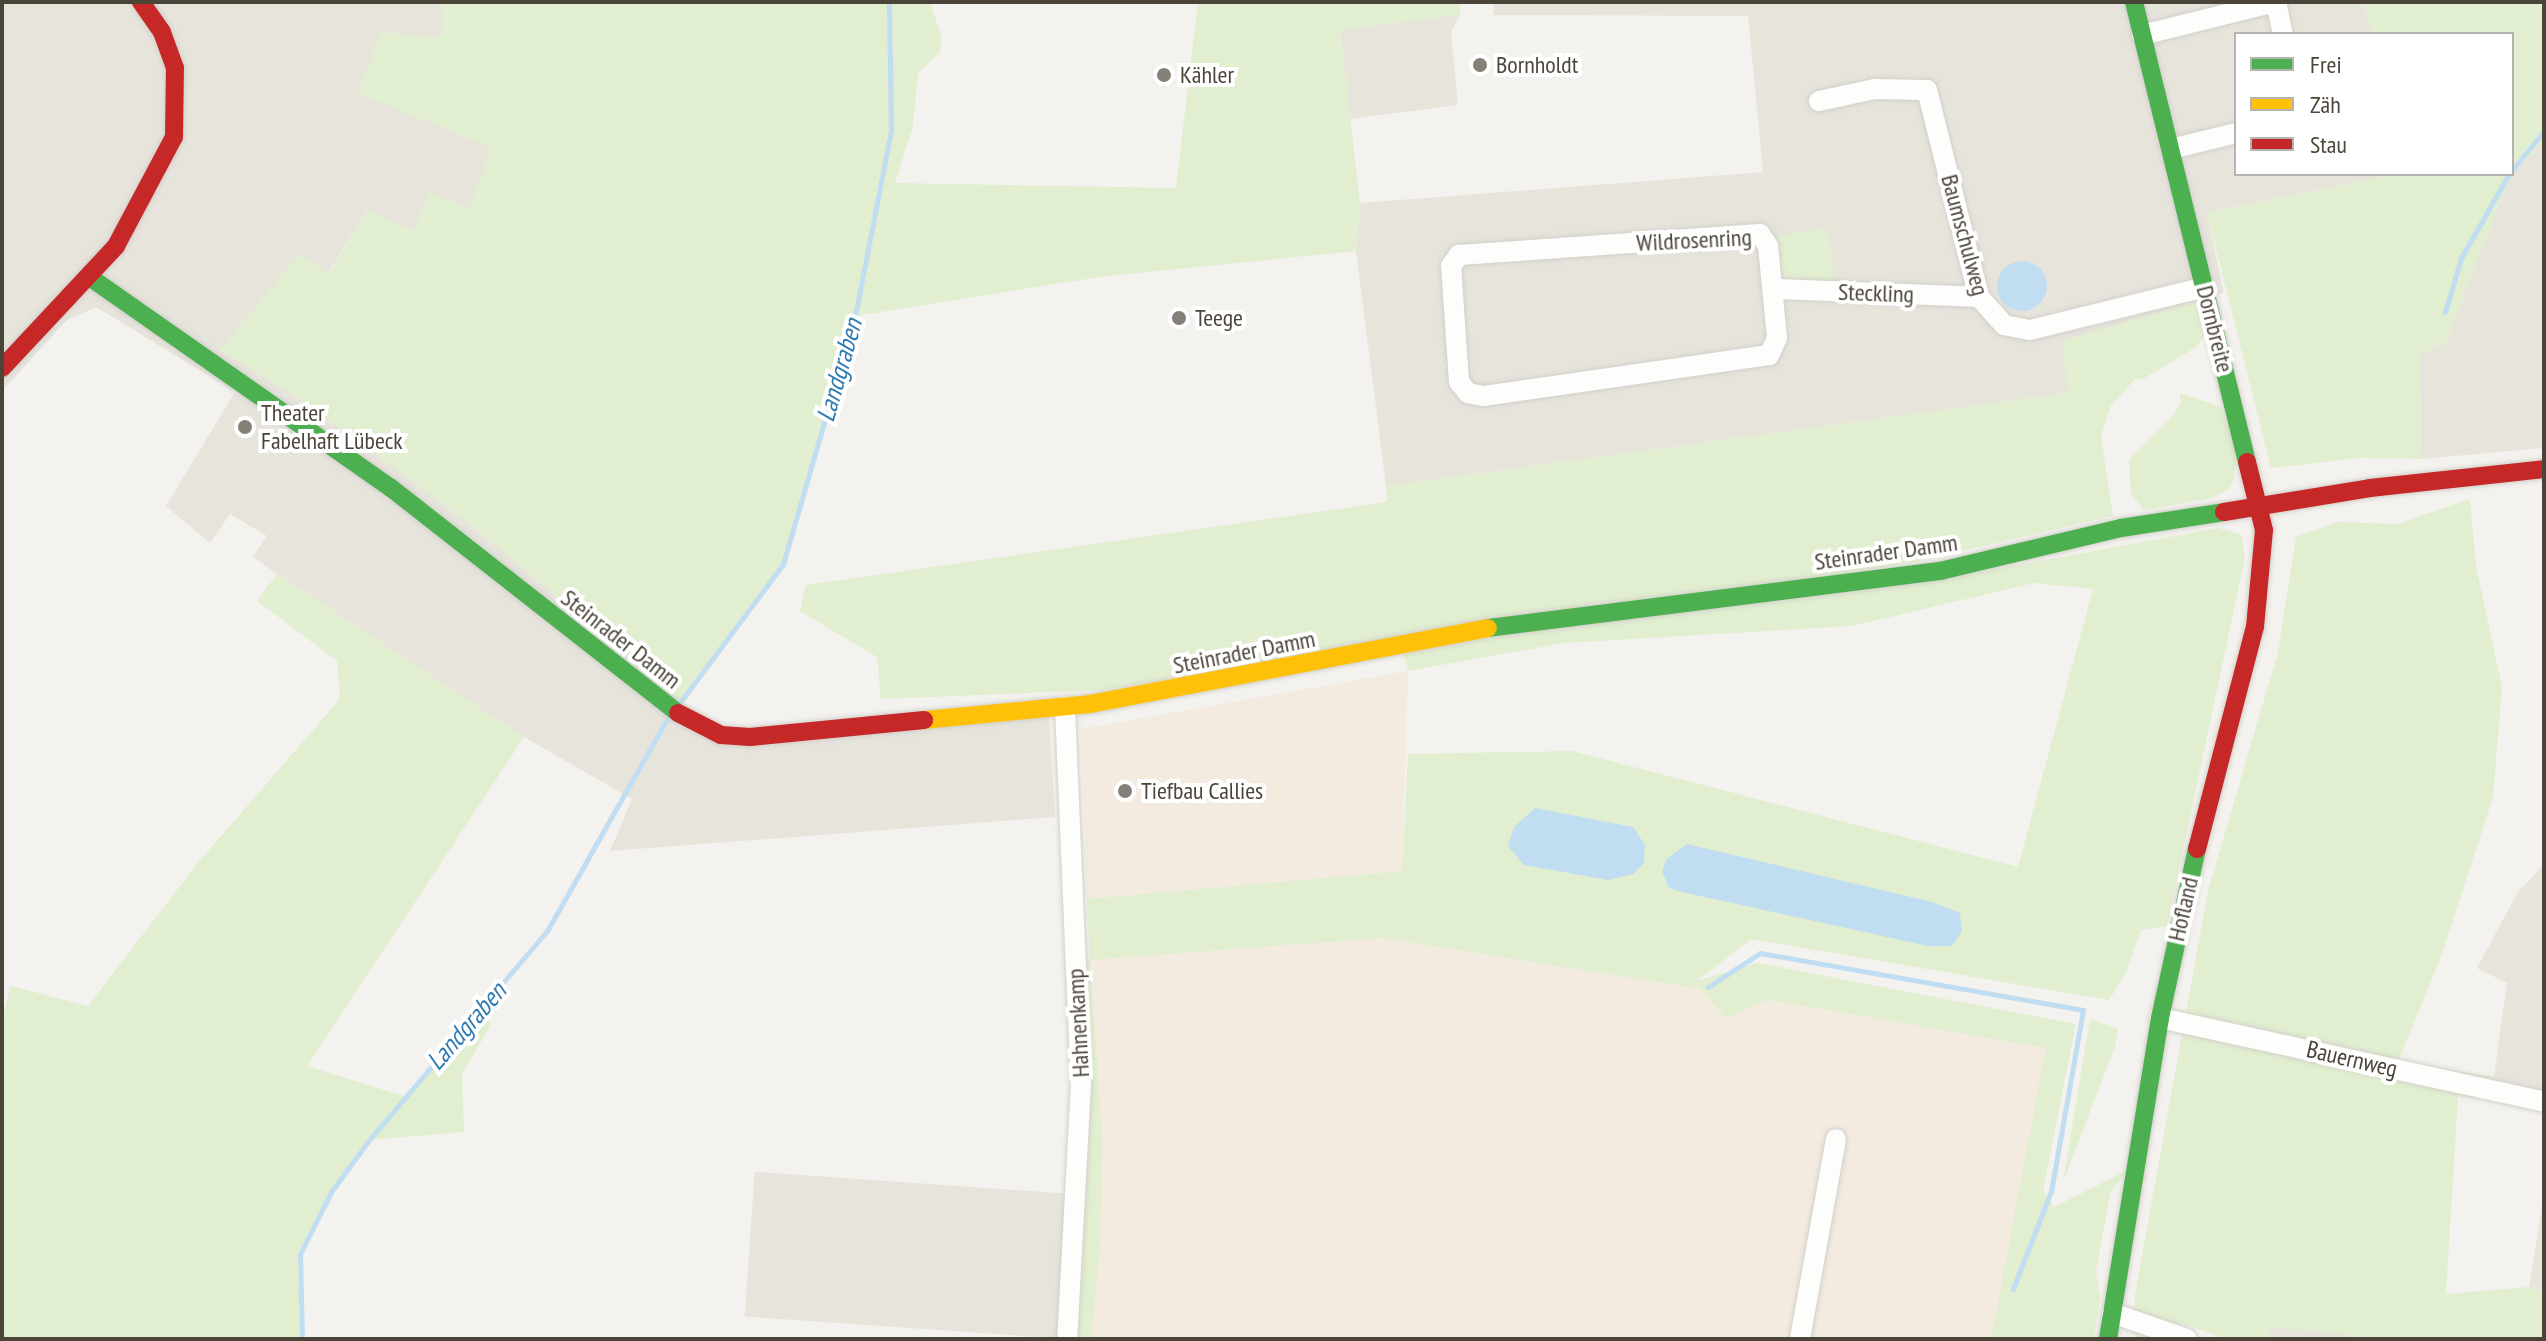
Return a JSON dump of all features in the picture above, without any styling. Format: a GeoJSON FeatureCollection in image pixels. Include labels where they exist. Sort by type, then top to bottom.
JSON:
{"type":"FeatureCollection","features":[{"type":"Feature","properties":{"kind":"main road"},"geometry":{"type":"LineString","coordinates":[[2,368],[91,278],[137,214],[174,137],[175,68],[162,32],[141,2]]}},
{"type":"Feature","properties":{"kind":"main road","name":"Dornbreite"},"geometry":{"type":"LineString","coordinates":[[2134,2],[2261,508]]}},
{"type":"Feature","properties":{"kind":"main road","name":"Steinrader Damm"},"geometry":{"type":"LineString","coordinates":[[91,278],[391,488],[697,727],[750,737],[1065,707],[1542,618],[1940,571],[2121,528],[2261,508],[2370,488],[2544,469]]}},
{"type":"Feature","properties":{"kind":"main road","name":"Hofland"},"geometry":{"type":"LineString","coordinates":[[2108,1339],[2160,1018],[2213,779],[2255,627],[2264,530],[2261,508]]}},
{"type":"Feature","properties":{"kind":"street"},"geometry":{"type":"LineString","coordinates":[[2142,35],[2275,2],[2282,32]]}},
{"type":"Feature","properties":{"kind":"street","name":"Baumschulweg"},"geometry":{"type":"LineString","coordinates":[[1819,101],[1875,89],[1927,90],[1979,297],[2004,325],[2030,330],[2205,287]]}},
{"type":"Feature","properties":{"kind":"street"},"geometry":{"type":"LineString","coordinates":[[2171,149],[2234,133]]}},
{"type":"Feature","properties":{"kind":"street","name":"Wildrosenring"},"geometry":{"type":"LineString","coordinates":[[1760,234],[1767,243],[1774,289],[1777,338],[1769,355],[1483,396],[1468,393],[1459,382],[1451,266],[1459,255],[1760,234]]}},
{"type":"Feature","properties":{"kind":"street","name":"Steckling"},"geometry":{"type":"LineString","coordinates":[[1774,289],[1979,297]]}},
{"type":"Feature","properties":{"kind":"street","name":"Hahnenkamp"},"geometry":{"type":"LineString","coordinates":[[1065,707],[1081,1084],[1067,1339]]}},
{"type":"Feature","properties":{"kind":"street","name":"Bauernweg"},"geometry":{"type":"LineString","coordinates":[[2160,1018],[2544,1102]]}},
{"type":"Feature","properties":{"kind":"street"},"geometry":{"type":"LineString","coordinates":[[1800,1339],[1836,1139]]}},
{"type":"Feature","properties":{"kind":"street"},"geometry":{"type":"LineString","coordinates":[[2112,1313],[2187,1339]]}},
{"type":"Feature","properties":{"kind":"shaded area"},"geometry":{"type":"Polygon","coordinates":[[[2,2],[443,2],[442,38],[492,148],[470,208],[413,231],[367,210],[328,274],[220,350],[303,400],[470,523],[681,701],[751,746],[1049,717],[1055,817],[610,851],[632,799],[524,737],[277,574],[253,556],[267,536],[230,514],[210,543],[166,506],[235,392],[96,307],[66,321],[2,391],[2,2]]]}},
{"type":"Feature","properties":{"kind":"shaded area"},"geometry":{"type":"Polygon","coordinates":[[[1494,2],[2363,2],[2371,32],[2234,32],[2234,176],[2386,176],[2207,213],[2224,293],[2196,302],[2068,393],[1386,486],[1356,251],[1360,203],[1763,172],[1748,16],[1493,15],[1494,2]]]}},
{"type":"Feature","properties":{"kind":"shaded area"},"geometry":{"type":"Polygon","coordinates":[[[1460,15],[1451,32],[1458,105],[1350,119],[1340,29],[1460,15]]]}},
{"type":"Feature","properties":{"kind":"shaded area"},"geometry":{"type":"Polygon","coordinates":[[[2544,142],[2544,448],[2421,459],[2420,353],[2446,341],[2514,171],[2544,142]]]}},
{"type":"Feature","properties":{"kind":"shaded area"},"geometry":{"type":"Polygon","coordinates":[[[1408,671],[1402,871],[1087,899],[1081,729],[1408,671]]]}},
{"type":"Feature","properties":{"kind":"shaded area"},"geometry":{"type":"Polygon","coordinates":[[[2544,865],[2544,1109],[2491,1098],[2507,983],[2477,968],[2518,892],[2544,865]]]}},
{"type":"Feature","properties":{"kind":"shaded area"},"geometry":{"type":"Polygon","coordinates":[[[1383,938],[1700,989],[1726,1017],[1769,1000],[2047,1048],[1991,1339],[1083,1339],[1090,960],[1383,938]]]}},
{"type":"Feature","properties":{"kind":"shaded area"},"geometry":{"type":"Polygon","coordinates":[[[755,1172],[1072,1194],[1062,1339],[745,1316],[755,1172]]]}},
{"type":"Feature","properties":{"kind":"shaded area"},"geometry":{"type":"Polygon","coordinates":[[[2544,1193],[2544,1293],[2529,1287],[2544,1193]]]}},
{"type":"Feature","properties":{"kind":"shaded area"},"geometry":{"type":"Polygon","coordinates":[[[2271,1327],[2394,1336],[2268,1339],[2271,1327]]]}},
{"type":"Feature","properties":{"kind":"green space"},"geometry":{"type":"Polygon","coordinates":[[[443,2],[930,2],[942,38],[940,52],[918,73],[913,126],[895,183],[1176,188],[1198,2],[1459,2],[1460,15],[1340,30],[1360,203],[1356,251],[1106,276],[855,316],[783,564],[681,701],[470,523],[303,400],[220,350],[298,255],[329,274],[367,210],[413,231],[430,193],[470,208],[491,148],[358,93],[381,32],[441,38],[443,2]]]}},
{"type":"Feature","properties":{"kind":"green space"},"geometry":{"type":"Polygon","coordinates":[[[2363,2],[2544,2],[2544,142],[2514,171],[2514,32],[2371,32],[2363,2]]]}},
{"type":"Feature","properties":{"kind":"green space"},"geometry":{"type":"Polygon","coordinates":[[[2386,176],[2510,176],[2446,341],[2420,354],[2421,459],[2359,458],[2271,468],[2207,213],[2386,176]]]}},
{"type":"Feature","properties":{"kind":"green space"},"geometry":{"type":"Polygon","coordinates":[[[1828,228],[1835,285],[1788,284],[1781,278],[1777,236],[1828,228]]]}},
{"type":"Feature","properties":{"kind":"green space"},"geometry":{"type":"Polygon","coordinates":[[[2196,302],[2205,335],[2195,348],[2141,380],[2136,378],[2110,407],[2101,437],[2113,516],[1910,563],[1102,690],[881,699],[877,657],[800,611],[806,585],[1387,502],[1386,486],[2067,393],[2063,340],[2196,302]]]}},
{"type":"Feature","properties":{"kind":"green space"},"geometry":{"type":"Polygon","coordinates":[[[2180,393],[2221,407],[2236,452],[2234,479],[2228,490],[2212,498],[2144,510],[2131,494],[2129,460],[2171,418],[2181,403],[2180,393]]]}},
{"type":"Feature","properties":{"kind":"green space"},"geometry":{"type":"Polygon","coordinates":[[[2470,499],[2476,566],[2502,687],[2493,797],[2443,951],[2398,1062],[2496,1077],[2491,1098],[2458,1097],[2446,1294],[2529,1287],[2544,1293],[2544,1339],[2393,1339],[2271,1327],[2268,1339],[2226,1339],[2182,1323],[2176,1339],[2135,1339],[2135,1294],[2208,891],[2278,652],[2296,537],[2337,522],[2397,524],[2470,499]]]}},
{"type":"Feature","properties":{"kind":"green space"},"geometry":{"type":"Polygon","coordinates":[[[2218,528],[2241,534],[2245,557],[2167,926],[2141,930],[2125,975],[2109,1000],[1751,939],[1697,981],[1757,963],[2076,1024],[2043,1191],[2054,1207],[2126,1171],[2110,1194],[2096,1272],[2100,1296],[2094,1339],[1991,1339],[2046,1048],[1769,1000],[1726,1018],[1700,989],[1383,938],[1090,960],[1102,1140],[1100,1246],[1091,1339],[1073,1339],[1081,960],[1090,959],[1087,899],[1402,871],[1408,754],[1572,751],[2018,867],[2093,589],[2034,583],[1852,626],[1564,643],[1408,671],[1404,654],[1493,633],[1954,577],[2218,528]]]}},
{"type":"Feature","properties":{"kind":"green space"},"geometry":{"type":"Polygon","coordinates":[[[277,574],[524,737],[307,1066],[407,1097],[491,999],[489,1028],[462,1074],[464,1132],[369,1140],[331,1192],[300,1254],[300,1339],[2,1339],[2,1018],[11,986],[88,1006],[196,865],[340,699],[337,661],[257,601],[277,574]]]}},
{"type":"Feature","properties":{"kind":"green space"},"geometry":{"type":"Polygon","coordinates":[[[2090,1019],[2118,1029],[2115,1047],[2063,1182],[2090,1019]]]}},
{"type":"Feature","properties":{"kind":"water"},"geometry":{"type":"Polygon","coordinates":[[[2022,261],[2040,268],[2047,286],[2040,304],[2022,311],[2004,304],[1997,286],[2004,268],[2022,261]]]}},
{"type":"Feature","properties":{"kind":"water"},"geometry":{"type":"Polygon","coordinates":[[[1535,808],[1633,827],[1645,845],[1644,863],[1633,874],[1608,880],[1524,865],[1508,846],[1514,827],[1535,808]]]}},
{"type":"Feature","properties":{"kind":"water"},"geometry":{"type":"Polygon","coordinates":[[[1687,844],[1932,902],[1960,913],[1962,931],[1952,946],[1928,946],[1669,888],[1662,871],[1667,859],[1687,844]]]}},
{"type":"Feature","properties":{"kind":"waterway","name":"Landgraben"},"geometry":{"type":"LineString","coordinates":[[681,701],[783,564],[855,316],[891,131],[889,2]]}},
{"type":"Feature","properties":{"kind":"waterway"},"geometry":{"type":"LineString","coordinates":[[2514,168],[2544,131]]}},
{"type":"Feature","properties":{"kind":"waterway"},"geometry":{"type":"LineString","coordinates":[[2445,312],[2461,258],[2508,176]]}},
{"type":"Feature","properties":{"kind":"waterway","name":"Landgraben"},"geometry":{"type":"LineString","coordinates":[[302,1339],[300,1254],[331,1192],[369,1140],[547,931],[667,719]]}},
{"type":"Feature","properties":{"kind":"waterway"},"geometry":{"type":"LineString","coordinates":[[1708,987],[1760,953],[2083,1010],[2051,1191],[2013,1289]]}},
{"type":"Feature","properties":{"kind":"traffic: fast"},"geometry":{"type":"LineString","coordinates":[[2134,2],[2247,462]]}},
{"type":"Feature","properties":{"kind":"traffic: fast"},"geometry":{"type":"LineString","coordinates":[[91,278],[391,488],[678,713]]}},
{"type":"Feature","properties":{"kind":"traffic: fast"},"geometry":{"type":"LineString","coordinates":[[1488,628],[1940,571],[2121,528],[2224,512]]}},
{"type":"Feature","properties":{"kind":"traffic: fast"},"geometry":{"type":"LineString","coordinates":[[2108,1339],[2160,1018],[2197,849]]}},
{"type":"Feature","properties":{"kind":"traffic: slow"},"geometry":{"type":"LineString","coordinates":[[924,720],[1090,704],[1488,628]]}},
{"type":"Feature","properties":{"kind":"traffic: jam"},"geometry":{"type":"LineString","coordinates":[[2,368],[116,246],[174,137],[175,68],[162,32],[141,2]]}},
{"type":"Feature","properties":{"kind":"traffic: jam"},"geometry":{"type":"LineString","coordinates":[[2197,849],[2255,627],[2264,530],[2247,462]]}},
{"type":"Feature","properties":{"kind":"traffic: jam"},"geometry":{"type":"LineString","coordinates":[[2224,512],[2370,488],[2544,469]]}},
{"type":"Feature","properties":{"kind":"traffic: jam"},"geometry":{"type":"LineString","coordinates":[[678,713],[721,735],[750,737],[924,720]]}},
{"type":"Feature","properties":{"kind":"place","name":"Bornholdt"},"geometry":{"type":"Point","coordinates":[1480,65]}},
{"type":"Feature","properties":{"kind":"place","name":"Kähler"},"geometry":{"type":"Point","coordinates":[1164,75]}},
{"type":"Feature","properties":{"kind":"place","name":"Teege"},"geometry":{"type":"Point","coordinates":[1179,318]}},
{"type":"Feature","properties":{"kind":"place","name":"Theater Fabelhaft Lübeck"},"geometry":{"type":"Point","coordinates":[245,427]}},
{"type":"Feature","properties":{"kind":"place","name":"Tiefbau Callies"},"geometry":{"type":"Point","coordinates":[1125,791]}}]}
